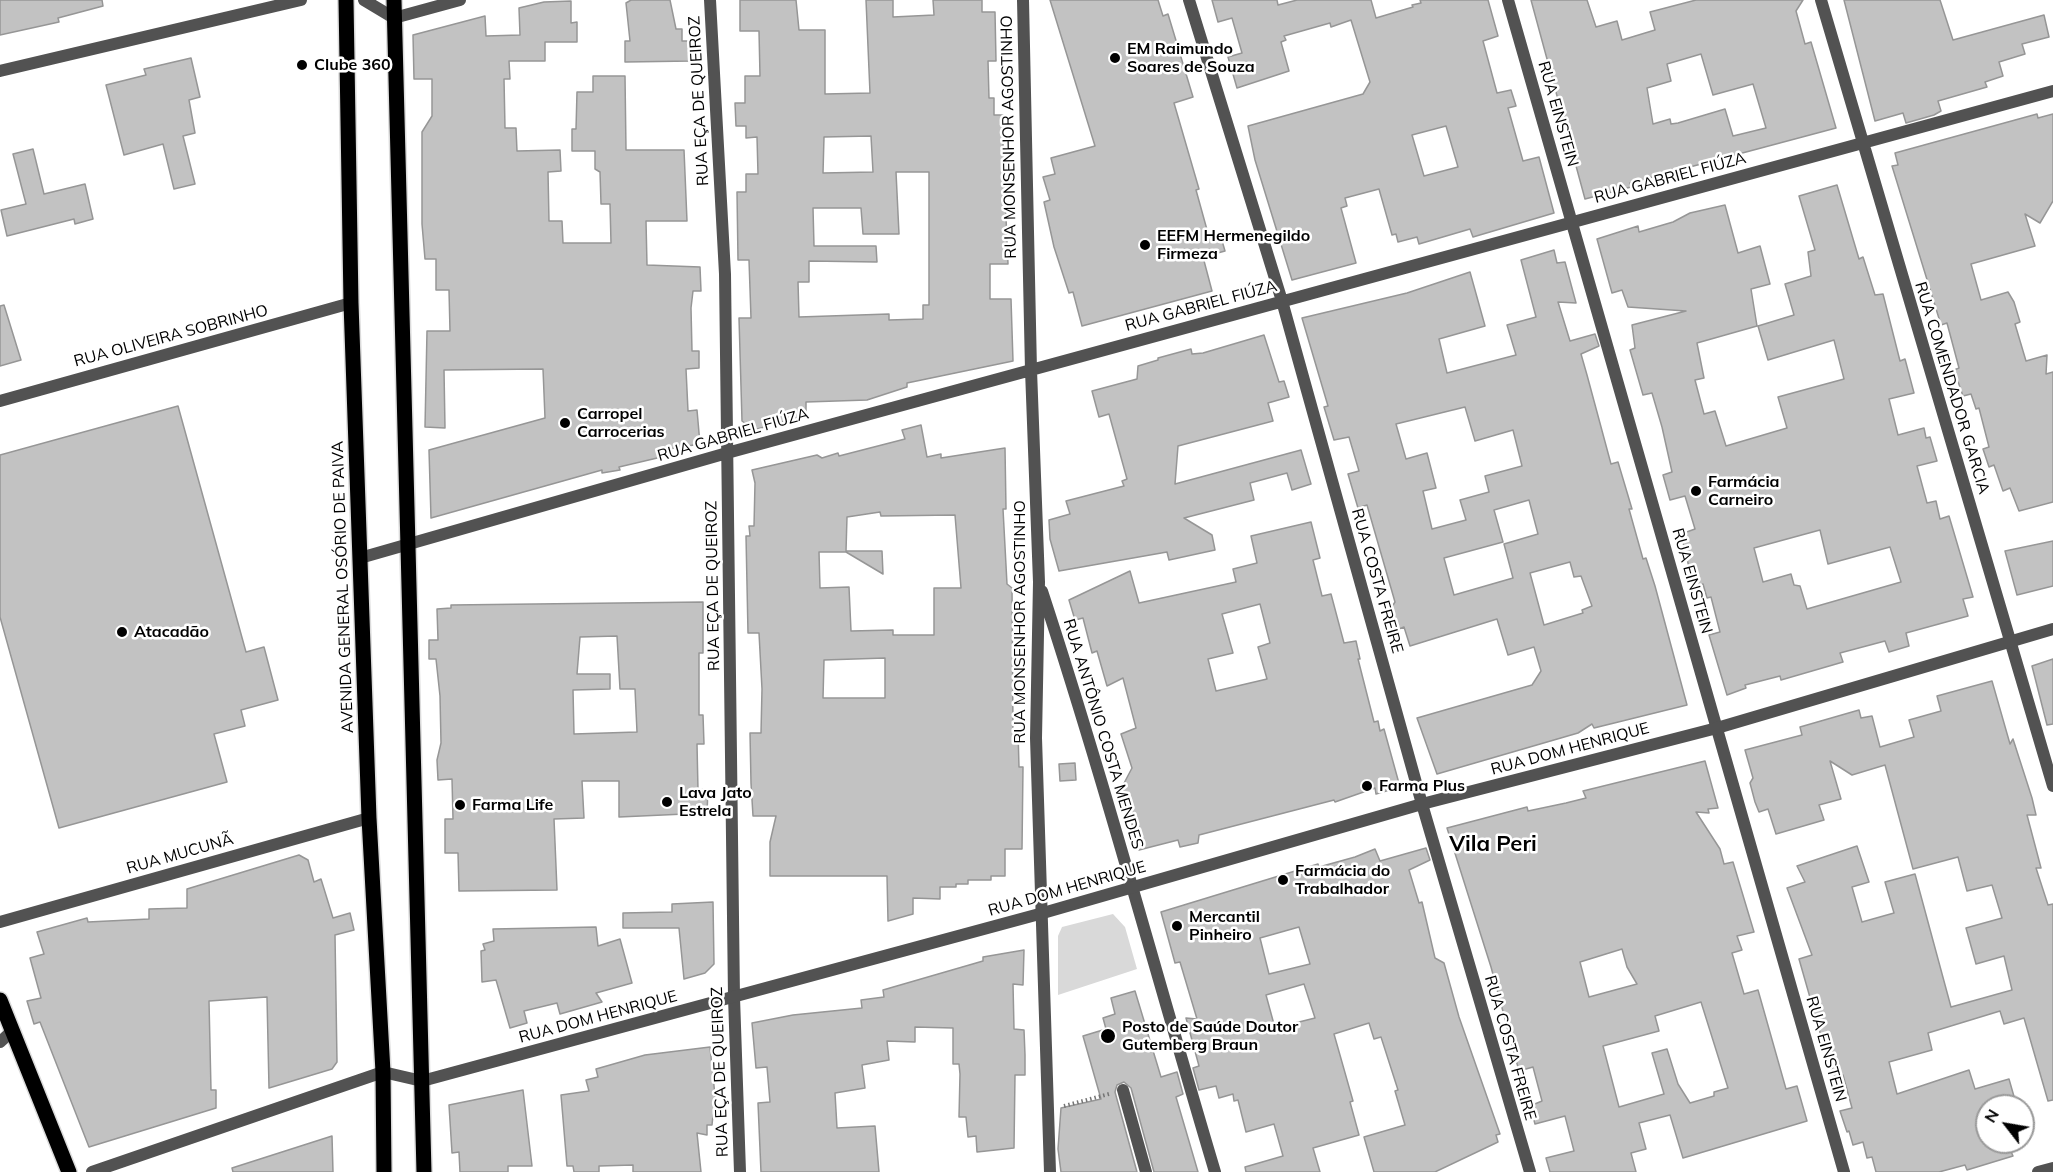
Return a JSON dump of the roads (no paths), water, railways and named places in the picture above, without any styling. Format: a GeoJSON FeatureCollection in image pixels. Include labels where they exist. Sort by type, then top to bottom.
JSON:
{"type":"FeatureCollection","features":[{"type":"Feature","properties":{"kind":"main road","name":"AVENIDA GENERAL OSÓRIO DE PAIVA"},"geometry":{"type":"LineString","coordinates":[[346,0],[351,303],[369,818],[383,1072],[384,1172]]}},
{"type":"Feature","properties":{"kind":"main road"},"geometry":{"type":"LineString","coordinates":[[394,0],[424,1172]]}},
{"type":"Feature","properties":{"kind":"main road"},"geometry":{"type":"LineString","coordinates":[[0,1000],[5,1037],[69,1172]]}},
{"type":"Feature","properties":{"kind":"street"},"geometry":{"type":"LineString","coordinates":[[0,71],[301,0]]}},
{"type":"Feature","properties":{"kind":"street"},"geometry":{"type":"LineString","coordinates":[[364,0],[394,18],[460,0]]}},
{"type":"Feature","properties":{"kind":"street","name":"RUA EÇA DE QUEIROZ"},"geometry":{"type":"LineString","coordinates":[[710,0],[725,274],[734,997],[740,1172]]}},
{"type":"Feature","properties":{"kind":"street","name":"RUA MONSENHOR AGOSTINHO"},"geometry":{"type":"LineString","coordinates":[[1023,0],[1031,370],[1039,582],[1036,738],[1050,1172]]}},
{"type":"Feature","properties":{"kind":"street","name":"RUA COSTA FREIRE"},"geometry":{"type":"LineString","coordinates":[[1189,0],[1282,301],[1422,804],[1530,1172]]}},
{"type":"Feature","properties":{"kind":"street","name":"RUA EINSTEIN"},"geometry":{"type":"LineString","coordinates":[[1508,0],[1844,1172]]}},
{"type":"Feature","properties":{"kind":"street","name":"RUA COMENDADOR GARCIA"},"geometry":{"type":"LineString","coordinates":[[1821,0],[2053,786]]}},
{"type":"Feature","properties":{"kind":"street","name":"RUA GABRIEL FIÚZA"},"geometry":{"type":"LineString","coordinates":[[360,558],[727,453],[2053,91]]}},
{"type":"Feature","properties":{"kind":"street","name":"RUA OLIVEIRA SOBRINHO"},"geometry":{"type":"LineString","coordinates":[[0,401],[351,303]]}},
{"type":"Feature","properties":{"kind":"street","name":"RUA ANTÔNIO COSTA MENDES"},"geometry":{"type":"LineString","coordinates":[[1039,582],[1087,728],[1130,887],[1215,1172]]}},
{"type":"Feature","properties":{"kind":"street","name":"RUA DOM HENRIQUE"},"geometry":{"type":"LineString","coordinates":[[383,1072],[422,1081],[1043,913],[1422,804],[1717,728],[2053,629]]}},
{"type":"Feature","properties":{"kind":"street","name":"RUA MUCUNÃ"},"geometry":{"type":"LineString","coordinates":[[0,922],[369,818]]}},
{"type":"Feature","properties":{"kind":"street"},"geometry":{"type":"LineString","coordinates":[[93,1172],[383,1072]]}},
{"type":"Feature","properties":{"kind":"street"},"geometry":{"type":"LineString","coordinates":[[1123,1090],[1146,1172]]}},
{"type":"Feature","properties":{"kind":"street"},"geometry":{"type":"LineString","coordinates":[[2038,1172],[2053,1168]]}},
{"type":"Feature","properties":{"kind":"place","name":"EM Raimundo Soares de Souza"},"geometry":{"type":"Point","coordinates":[1115,58]}},
{"type":"Feature","properties":{"kind":"place","name":"Clube 360"},"geometry":{"type":"Point","coordinates":[302,65]}},
{"type":"Feature","properties":{"kind":"place","name":"EEFM Hermenegildo Firmeza"},"geometry":{"type":"Point","coordinates":[1145,245]}},
{"type":"Feature","properties":{"kind":"place","name":"Carropel Carrocerias"},"geometry":{"type":"Point","coordinates":[565,423]}},
{"type":"Feature","properties":{"kind":"place","name":"Farmácia Carneiro"},"geometry":{"type":"Point","coordinates":[1696,491]}},
{"type":"Feature","properties":{"kind":"place","name":"Atacadão"},"geometry":{"type":"Point","coordinates":[122,632]}},
{"type":"Feature","properties":{"kind":"place","name":"Farma Plus"},"geometry":{"type":"Point","coordinates":[1367,786]}},
{"type":"Feature","properties":{"kind":"place","name":"Lava Jato Estrela"},"geometry":{"type":"Point","coordinates":[667,802]}},
{"type":"Feature","properties":{"kind":"place","name":"Farma Life"},"geometry":{"type":"Point","coordinates":[460,805]}},
{"type":"Feature","properties":{"kind":"place","name":"Farmácia do Trabalhador"},"geometry":{"type":"Point","coordinates":[1283,880]}},
{"type":"Feature","properties":{"kind":"place","name":"Mercantil Pinheiro"},"geometry":{"type":"Point","coordinates":[1177,926]}},
{"type":"Feature","properties":{"kind":"place","name":"Posto de Saúde Doutor Gutemberg Braun"},"geometry":{"type":"Point","coordinates":[1108,1036]}},
{"type":"Feature","properties":{"kind":"district","name":"Vila Peri"},"geometry":{"type":"Point","coordinates":[1493,844]}}]}
